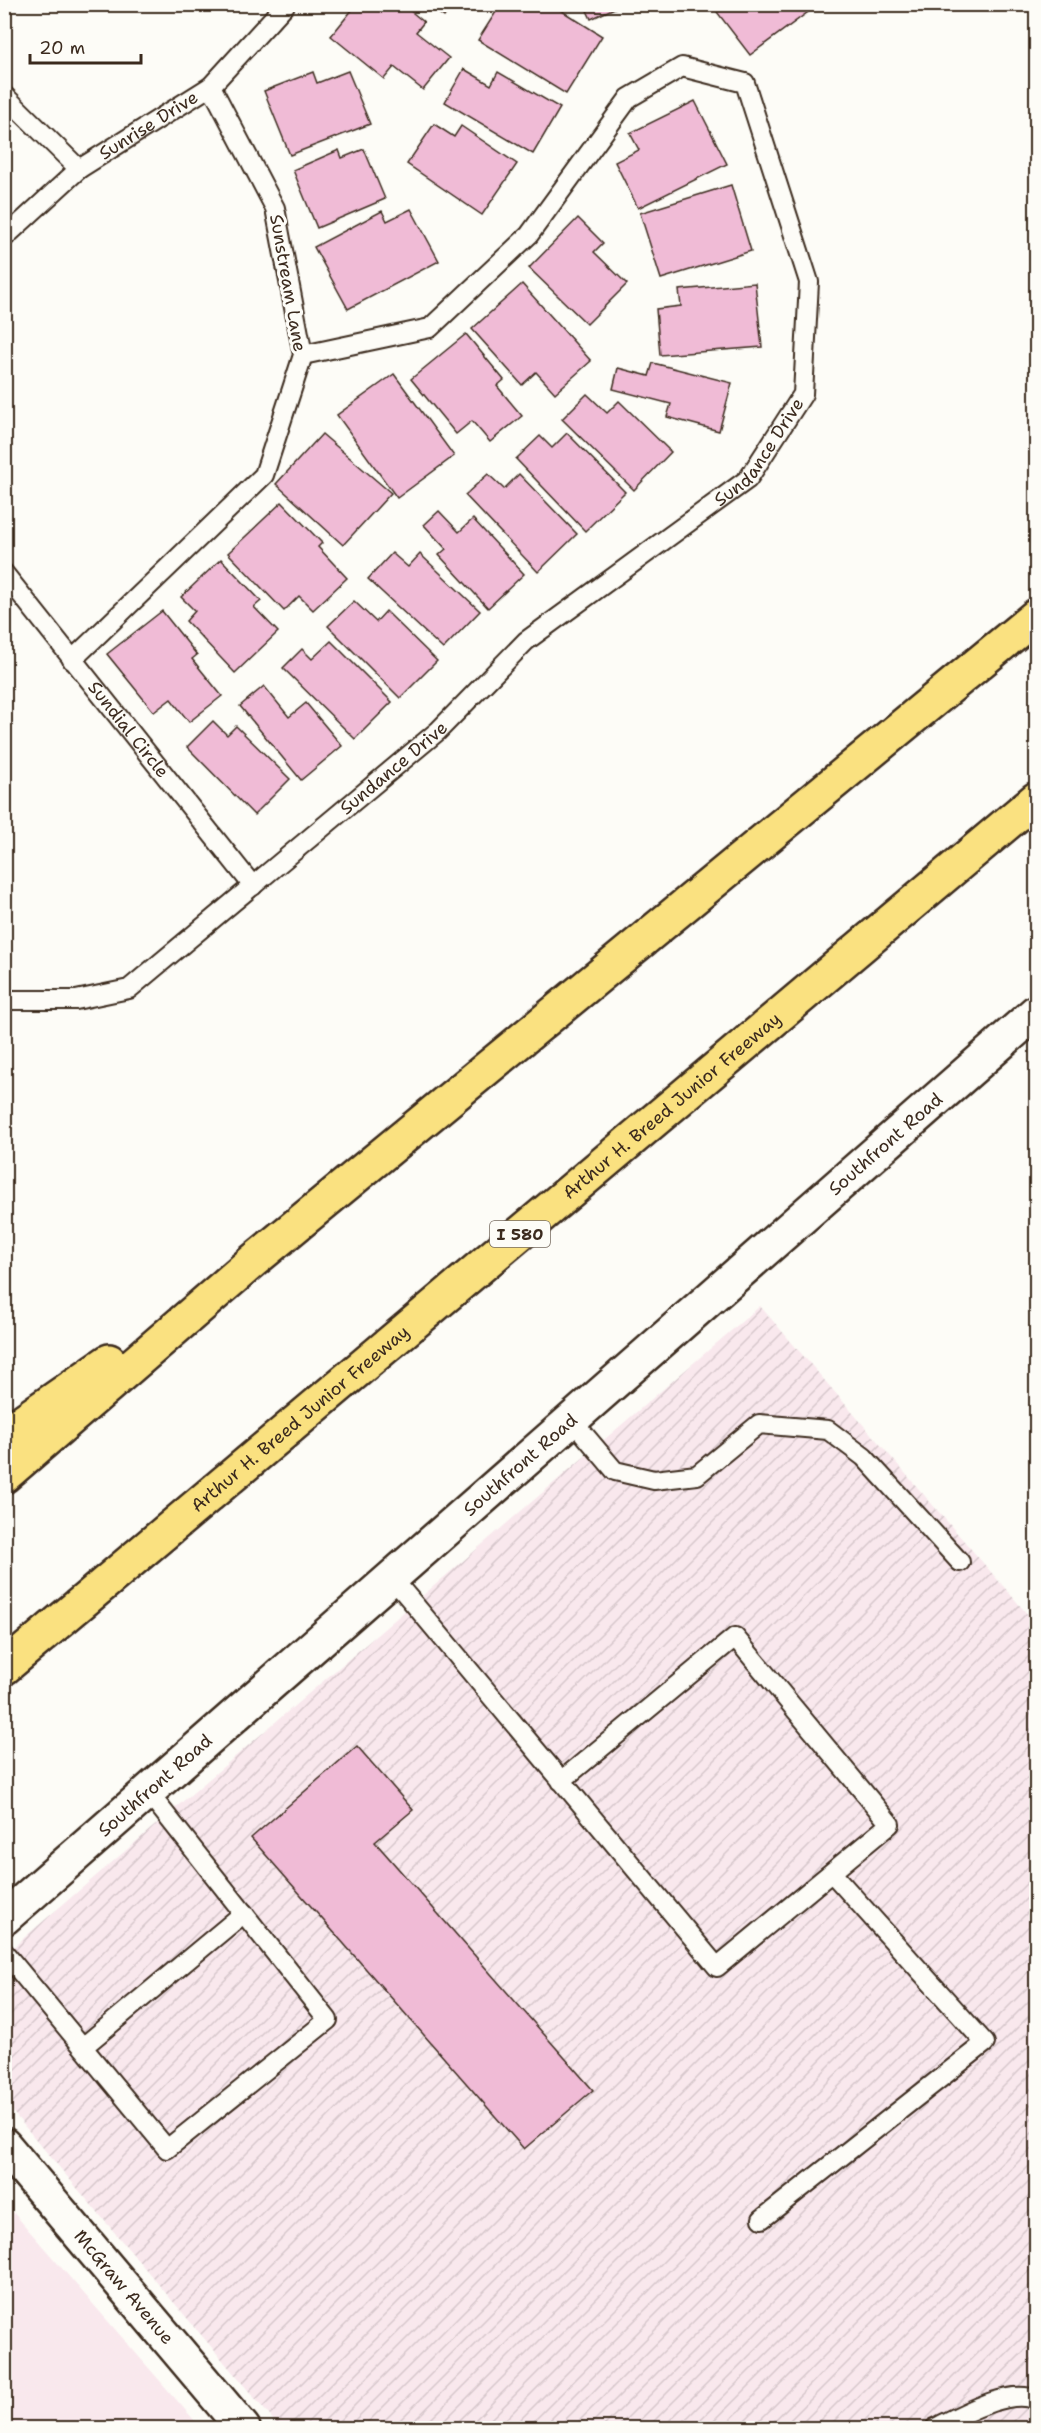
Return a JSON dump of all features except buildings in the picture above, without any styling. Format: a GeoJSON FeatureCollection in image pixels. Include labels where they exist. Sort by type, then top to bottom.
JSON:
{"type":"FeatureCollection","features":[{"type":"Feature","properties":{"kind":"highway"},"geometry":{"type":"LineString","coordinates":[[4,1476],[254,1261],[1036,616]]}},
{"type":"Feature","properties":{"kind":"highway","name":"Arthur H. Breed Junior Freeway"},"geometry":{"type":"LineString","coordinates":[[4,1668],[1036,799]]}},
{"type":"Feature","properties":{"kind":"highway"},"geometry":{"type":"LineString","coordinates":[[4,1434],[254,1261]]}},
{"type":"Feature","properties":{"kind":"street","name":"Southfront Road"},"geometry":{"type":"LineString","coordinates":[[4,1918],[1036,1012]]}},
{"type":"Feature","properties":{"kind":"street","name":"McGraw Avenue"},"geometry":{"type":"LineString","coordinates":[[4,2145],[243,2428]]}},
{"type":"Feature","properties":{"kind":"lane","name":"Sunrise Drive"},"geometry":{"type":"LineString","coordinates":[[4,238],[79,169],[211,86],[286,4]]}},
{"type":"Feature","properties":{"kind":"lane","name":"Sundance Drive"},"geometry":{"type":"LineString","coordinates":[[4,1000],[76,1000],[129,989],[438,731],[526,641],[748,478],[803,394],[809,282],[745,82],[682,66],[629,99],[529,235],[430,328],[303,356]]}},
{"type":"Feature","properties":{"kind":"lane","name":"Sunstream Lane"},"geometry":{"type":"LineString","coordinates":[[72,660],[264,475],[303,356],[275,208],[211,86]]}},
{"type":"Feature","properties":{"kind":"lane"},"geometry":{"type":"LineString","coordinates":[[4,95],[79,169]]}},
{"type":"Feature","properties":{"kind":"lane","name":"Sundial Circle"},"geometry":{"type":"LineString","coordinates":[[4,573],[253,886]]}},
{"type":"Feature","properties":{"kind":"lane"},"geometry":{"type":"LineString","coordinates":[[572,1420],[615,1471],[654,1480],[697,1475],[759,1424],[828,1430],[864,1457],[960,1562]]}},
{"type":"Feature","properties":{"kind":"lane"},"geometry":{"type":"LineString","coordinates":[[392,1578],[561,1781],[717,1967],[890,1824],[735,1637],[561,1781]]}},
{"type":"Feature","properties":{"kind":"lane"},"geometry":{"type":"LineString","coordinates":[[4,1952],[167,2149],[328,2020],[148,1792]]}},
{"type":"Feature","properties":{"kind":"lane"},"geometry":{"type":"LineString","coordinates":[[762,2220],[986,2043],[832,1873]]}},
{"type":"Feature","properties":{"kind":"lane"},"geometry":{"type":"LineString","coordinates":[[83,2047],[244,1914]]}},
{"type":"Feature","properties":{"kind":"lane"},"geometry":{"type":"LineString","coordinates":[[935,2428],[990,2401],[1029,2397],[1036,2400]]}},
{"type":"Feature","properties":{"kind":"shaded area"},"geometry":{"type":"Polygon","coordinates":[[[760,1306],[1036,1624],[1036,2428],[280,2428],[5,2103],[4,1955],[760,1306]]]}},
{"type":"Feature","properties":{"kind":"shaded area"},"geometry":{"type":"Polygon","coordinates":[[[5,2203],[201,2428],[5,2428],[5,2203]]]}}]}
